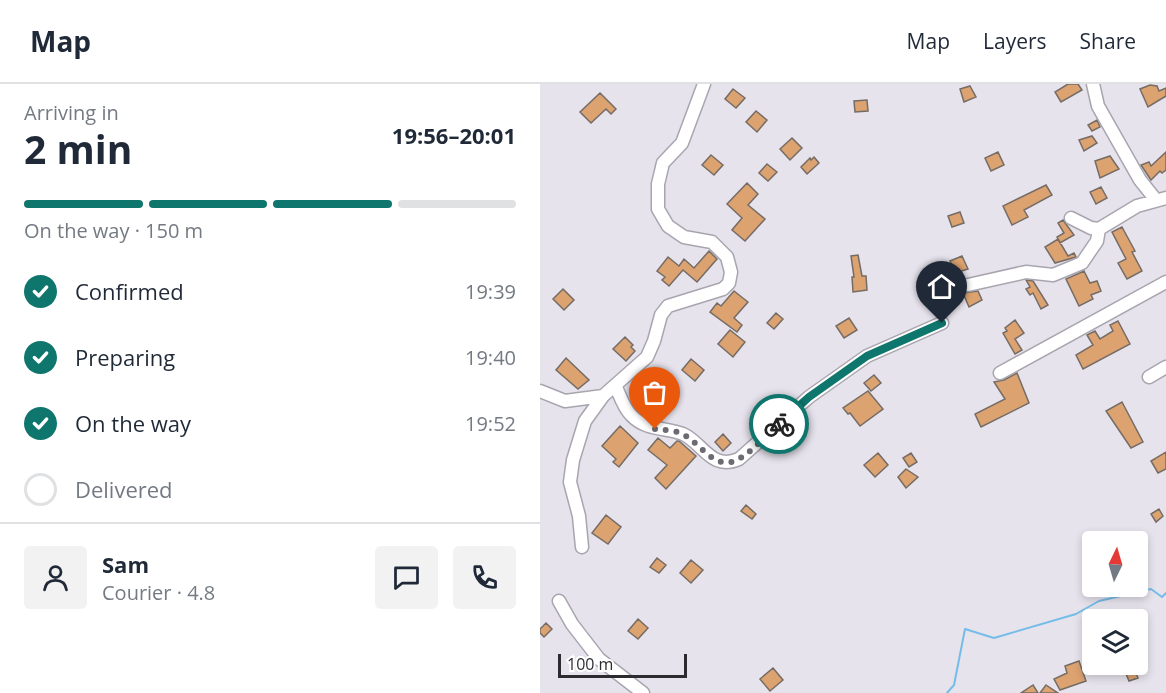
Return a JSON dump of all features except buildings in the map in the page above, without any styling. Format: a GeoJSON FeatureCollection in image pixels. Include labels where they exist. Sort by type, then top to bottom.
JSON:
{"type":"FeatureCollection","features":[{"type":"Feature","properties":{"kind":"street"},"geometry":{"type":"LineString","coordinates":[[582,547],[579,516],[570,482],[573,460],[585,421],[603,396],[616,387],[647,357],[661,315],[668,306],[723,289],[729,283],[731,272],[728,257],[712,242],[684,237],[668,226],[658,208],[658,184],[663,163],[682,143],[704,84]]}},
{"type":"Feature","properties":{"kind":"street"},"geometry":{"type":"LineString","coordinates":[[1093,84],[1098,106],[1140,180],[1161,199]]}},
{"type":"Feature","properties":{"kind":"street"},"geometry":{"type":"LineString","coordinates":[[1071,219],[1099,229],[1137,206],[1161,199]]}},
{"type":"Feature","properties":{"kind":"street"},"geometry":{"type":"LineString","coordinates":[[968,285],[1026,272],[1053,275],[1082,263],[1097,241],[1099,229]]}},
{"type":"Feature","properties":{"kind":"street"},"geometry":{"type":"LineString","coordinates":[[1000,373],[1166,282]]}},
{"type":"Feature","properties":{"kind":"street"},"geometry":{"type":"LineString","coordinates":[[616,387],[630,414],[644,426],[674,431],[687,436],[705,454],[727,463],[739,459],[809,397],[867,356],[942,323]]}},
{"type":"Feature","properties":{"kind":"street"},"geometry":{"type":"LineString","coordinates":[[1149,376],[1166,367]]}},
{"type":"Feature","properties":{"kind":"street"},"geometry":{"type":"LineString","coordinates":[[540,391],[565,401],[603,396]]}},
{"type":"Feature","properties":{"kind":"street"},"geometry":{"type":"LineString","coordinates":[[559,601],[572,624],[600,659],[643,693]]}},
{"type":"Feature","properties":{"kind":"waterway"},"geometry":{"type":"LineString","coordinates":[[947,693],[954,685],[965,629],[994,638],[1076,614],[1099,601],[1151,589],[1162,597],[1166,593]]}},
{"type":"Feature","properties":{"kind":"way so far"},"geometry":{"type":"LineString","coordinates":[[655,429],[674,431],[687,436],[705,454],[727,463],[739,459],[779,424]]}},
{"type":"Feature","properties":{"kind":"route"},"geometry":{"type":"LineString","coordinates":[[779,424],[809,397],[867,356],[942,323]]}}]}
